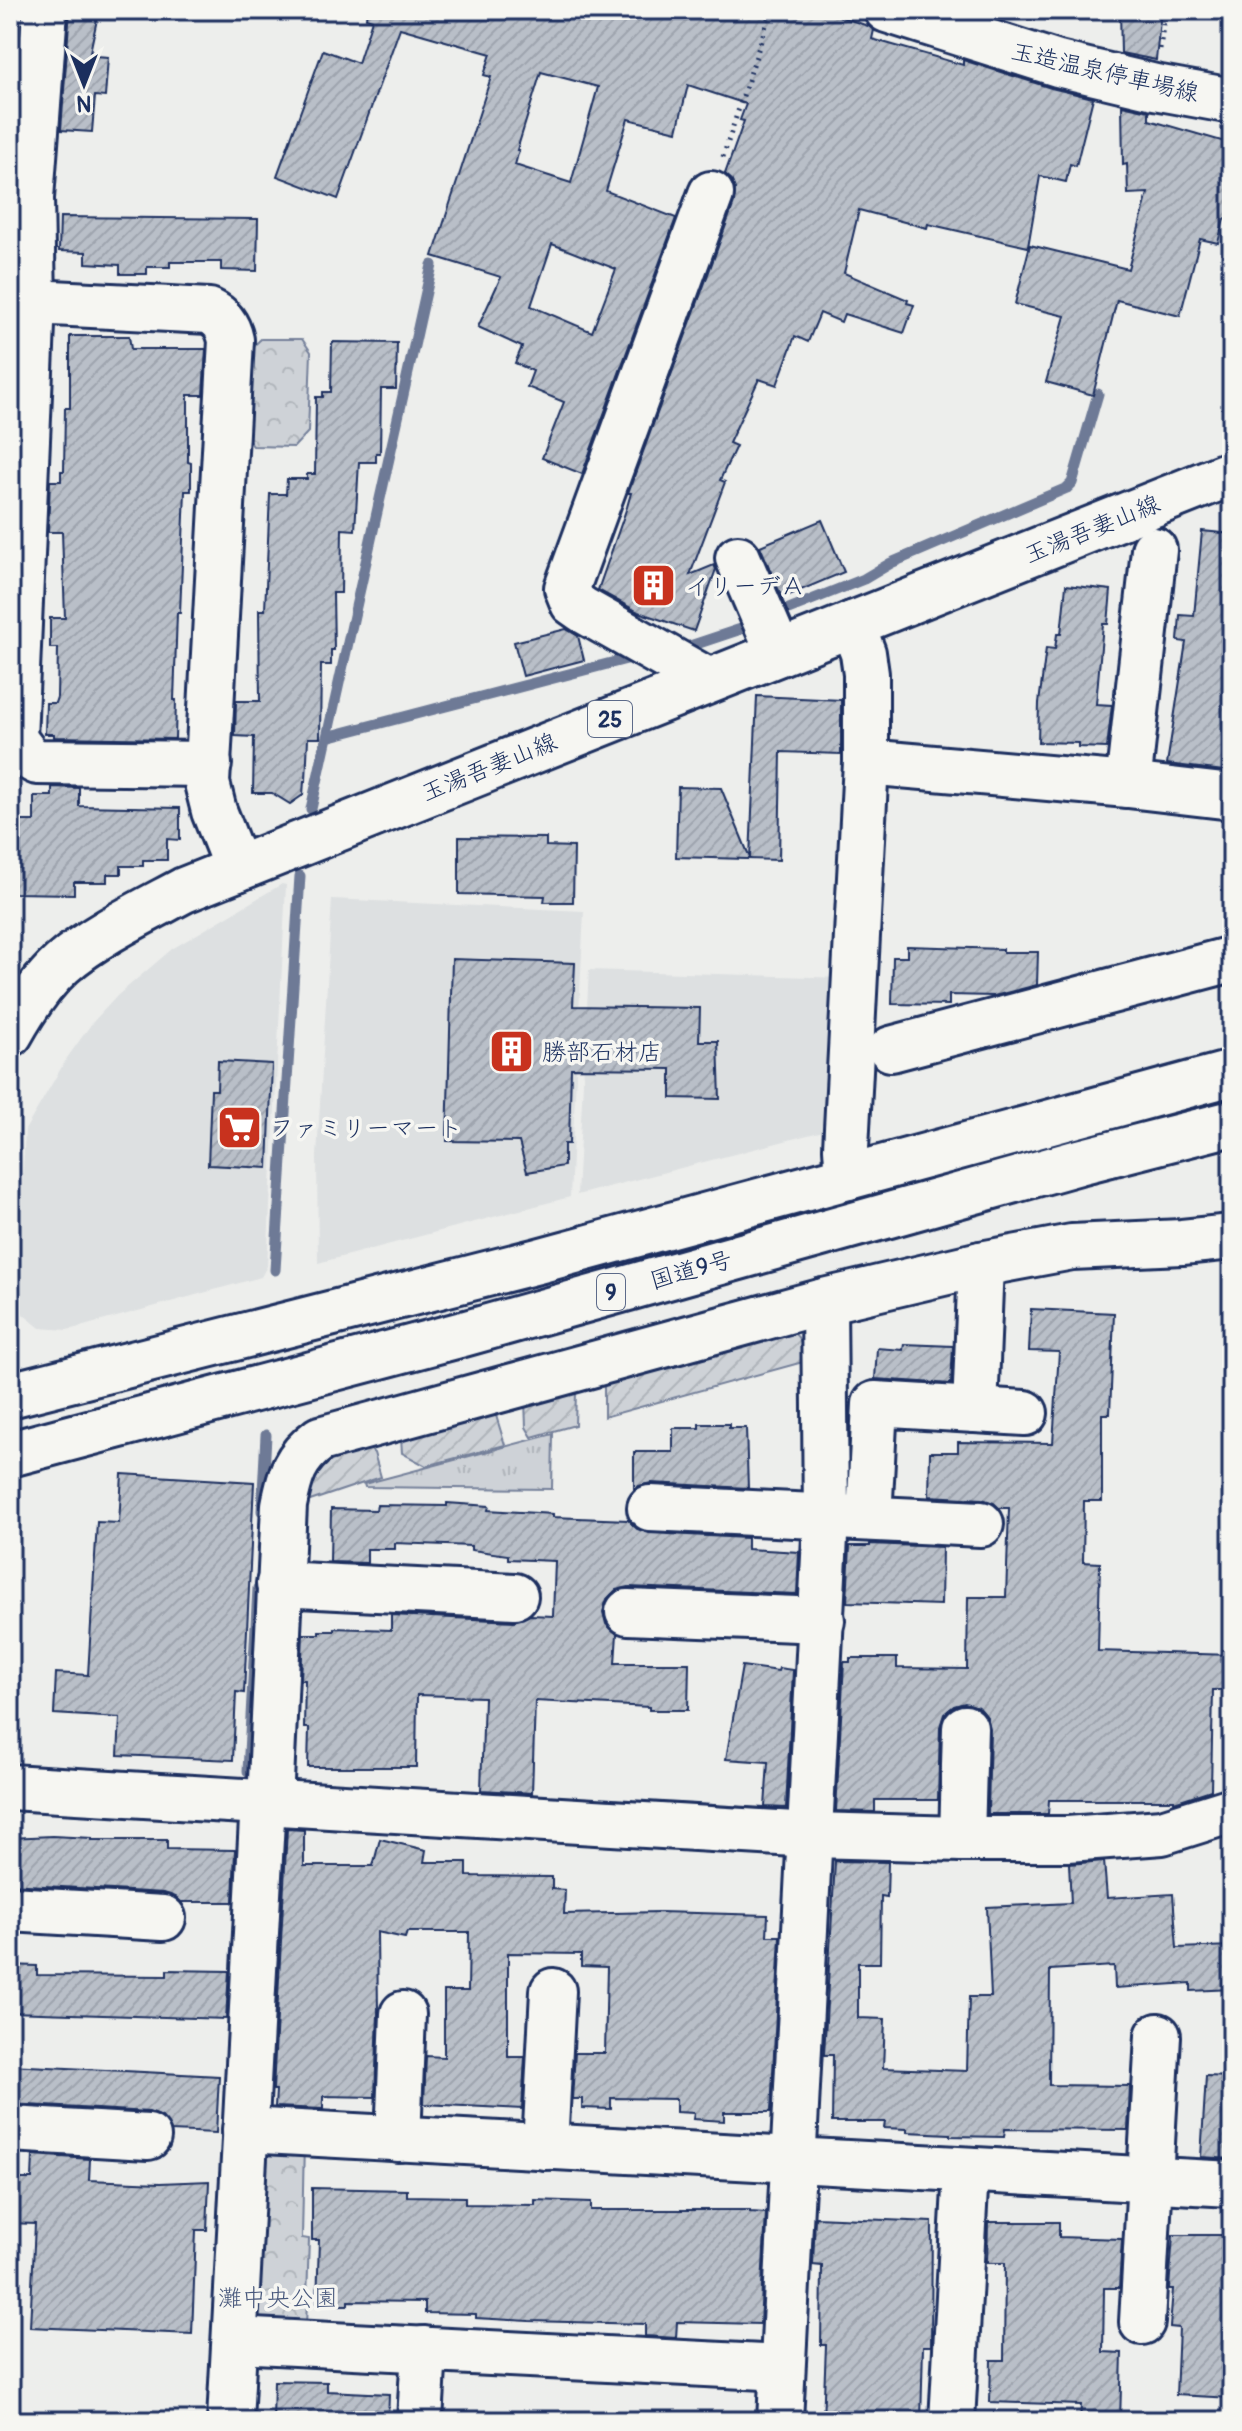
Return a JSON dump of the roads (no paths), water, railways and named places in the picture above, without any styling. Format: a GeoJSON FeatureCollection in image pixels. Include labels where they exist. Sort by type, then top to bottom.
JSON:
{"type":"FeatureCollection","features":[{"type":"Feature","properties":{"kind":"main road"},"geometry":{"type":"LineString","coordinates":[[45,10],[31,198],[33,302],[13,729],[15,754],[37,762],[209,764]]}},
{"type":"Feature","properties":{"kind":"main road","name":"玉造温泉停車場線"},"geometry":{"type":"LineString","coordinates":[[887,10],[1058,64],[1232,101]]}},
{"type":"Feature","properties":{"kind":"main road"},"geometry":{"type":"LineString","coordinates":[[707,680],[583,610],[573,603],[567,588],[711,194]]}},
{"type":"Feature","properties":{"kind":"main road"},"geometry":{"type":"LineString","coordinates":[[33,302],[209,311],[218,315],[229,330],[231,340],[207,783],[214,811],[237,869]]}},
{"type":"Feature","properties":{"kind":"main road","name":"玉湯吾妻山線"},"geometry":{"type":"LineString","coordinates":[[13,1021],[62,964],[122,924],[184,890],[1232,473]]}},
{"type":"Feature","properties":{"kind":"main road"},"geometry":{"type":"LineString","coordinates":[[1128,785],[1154,550]]}},
{"type":"Feature","properties":{"kind":"main road"},"geometry":{"type":"LineString","coordinates":[[738,558],[779,653]]}},
{"type":"Feature","properties":{"kind":"main road"},"geometry":{"type":"LineString","coordinates":[[848,1177],[846,1148],[866,762],[866,674],[863,653],[852,624]]}},
{"type":"Feature","properties":{"kind":"main road"},"geometry":{"type":"LineString","coordinates":[[866,762],[1232,797]]}},
{"type":"Feature","properties":{"kind":"main road"},"geometry":{"type":"LineString","coordinates":[[891,1049],[1232,959]]}},
{"type":"Feature","properties":{"kind":"main road","name":"国道9号"},"geometry":{"type":"LineString","coordinates":[[10,1395],[538,1261],[1218,1077]]}},
{"type":"Feature","properties":{"kind":"main road","name":"国道9号"},"geometry":{"type":"LineString","coordinates":[[10,1454],[463,1334],[1079,1162],[1222,1126]]}},
{"type":"Feature","properties":{"kind":"main road"},"geometry":{"type":"LineString","coordinates":[[230,2421],[284,1505],[290,1476],[304,1451],[320,1439],[824,1301],[981,1264],[1072,1247],[1232,1237]]}},
{"type":"Feature","properties":{"kind":"main road"},"geometry":{"type":"LineString","coordinates":[[975,1410],[981,1264]]}},
{"type":"Feature","properties":{"kind":"main road"},"geometry":{"type":"LineString","coordinates":[[780,2421],[822,1620],[826,1517],[824,1301]]}},
{"type":"Feature","properties":{"kind":"main road"},"geometry":{"type":"LineString","coordinates":[[869,1518],[875,1404],[1025,1413]]}},
{"type":"Feature","properties":{"kind":"main road"},"geometry":{"type":"LineString","coordinates":[[650,1508],[981,1524]]}},
{"type":"Feature","properties":{"kind":"main road"},"geometry":{"type":"LineString","coordinates":[[279,1584],[515,1596]]}},
{"type":"Feature","properties":{"kind":"main road"},"geometry":{"type":"LineString","coordinates":[[628,1612],[822,1620]]}},
{"type":"Feature","properties":{"kind":"main road"},"geometry":{"type":"LineString","coordinates":[[962,1839],[965,1728]]}},
{"type":"Feature","properties":{"kind":"main road"},"geometry":{"type":"LineString","coordinates":[[10,1787],[812,1835],[962,1839],[1068,1839],[1162,1832],[1232,1810]]}},
{"type":"Feature","properties":{"kind":"main road"},"geometry":{"type":"LineString","coordinates":[[10,1909],[163,1918]]}},
{"type":"Feature","properties":{"kind":"main road"},"geometry":{"type":"LineString","coordinates":[[545,2147],[553,1991]]}},
{"type":"Feature","properties":{"kind":"main road"},"geometry":{"type":"LineString","coordinates":[[398,2139],[403,2014]]}},
{"type":"Feature","properties":{"kind":"main road"},"geometry":{"type":"LineString","coordinates":[[1142,2322],[1158,2036]]}},
{"type":"Feature","properties":{"kind":"main road"},"geometry":{"type":"LineString","coordinates":[[10,2129],[148,2137]]}},
{"type":"Feature","properties":{"kind":"main road"},"geometry":{"type":"LineString","coordinates":[[245,2130],[1232,2184]]}},
{"type":"Feature","properties":{"kind":"main road"},"geometry":{"type":"LineString","coordinates":[[952,2421],[966,2171]]}},
{"type":"Feature","properties":{"kind":"main road"},"geometry":{"type":"LineString","coordinates":[[235,2340],[782,2368]]}},
{"type":"Feature","properties":{"kind":"main road"},"geometry":{"type":"LineString","coordinates":[[420,2421],[424,2349]]}},
{"type":"Feature","properties":{"kind":"waterway"},"geometry":{"type":"LineString","coordinates":[[311,809],[432,265]]}},
{"type":"Feature","properties":{"kind":"waterway"},"geometry":{"type":"LineString","coordinates":[[786,610],[864,579],[891,563],[1067,488],[1072,483],[1098,394]]}},
{"type":"Feature","properties":{"kind":"waterway"},"geometry":{"type":"LineString","coordinates":[[684,648],[741,629]]}},
{"type":"Feature","properties":{"kind":"waterway"},"geometry":{"type":"LineString","coordinates":[[327,737],[638,656]]}},
{"type":"Feature","properties":{"kind":"waterway"},"geometry":{"type":"LineString","coordinates":[[275,1270],[300,876]]}},
{"type":"Feature","properties":{"kind":"waterway"},"geometry":{"type":"LineString","coordinates":[[262,1511],[266,1435]]}},
{"type":"Feature","properties":{"kind":"waterway"},"geometry":{"type":"LineString","coordinates":[[248,1771],[258,1588]]}},
{"type":"Feature","properties":{"kind":"place","name":"イリーデＡ"},"geometry":{"type":"Point","coordinates":[654,586]}},
{"type":"Feature","properties":{"kind":"place","name":"勝部石材店"},"geometry":{"type":"Point","coordinates":[511,1052]}},
{"type":"Feature","properties":{"kind":"place","name":"ファミリーマート"},"geometry":{"type":"Point","coordinates":[239,1128]}},
{"type":"Feature","properties":{"kind":"park label","name":"灘中央公園"},"geometry":{"type":"Point","coordinates":[278,2298]}}]}
